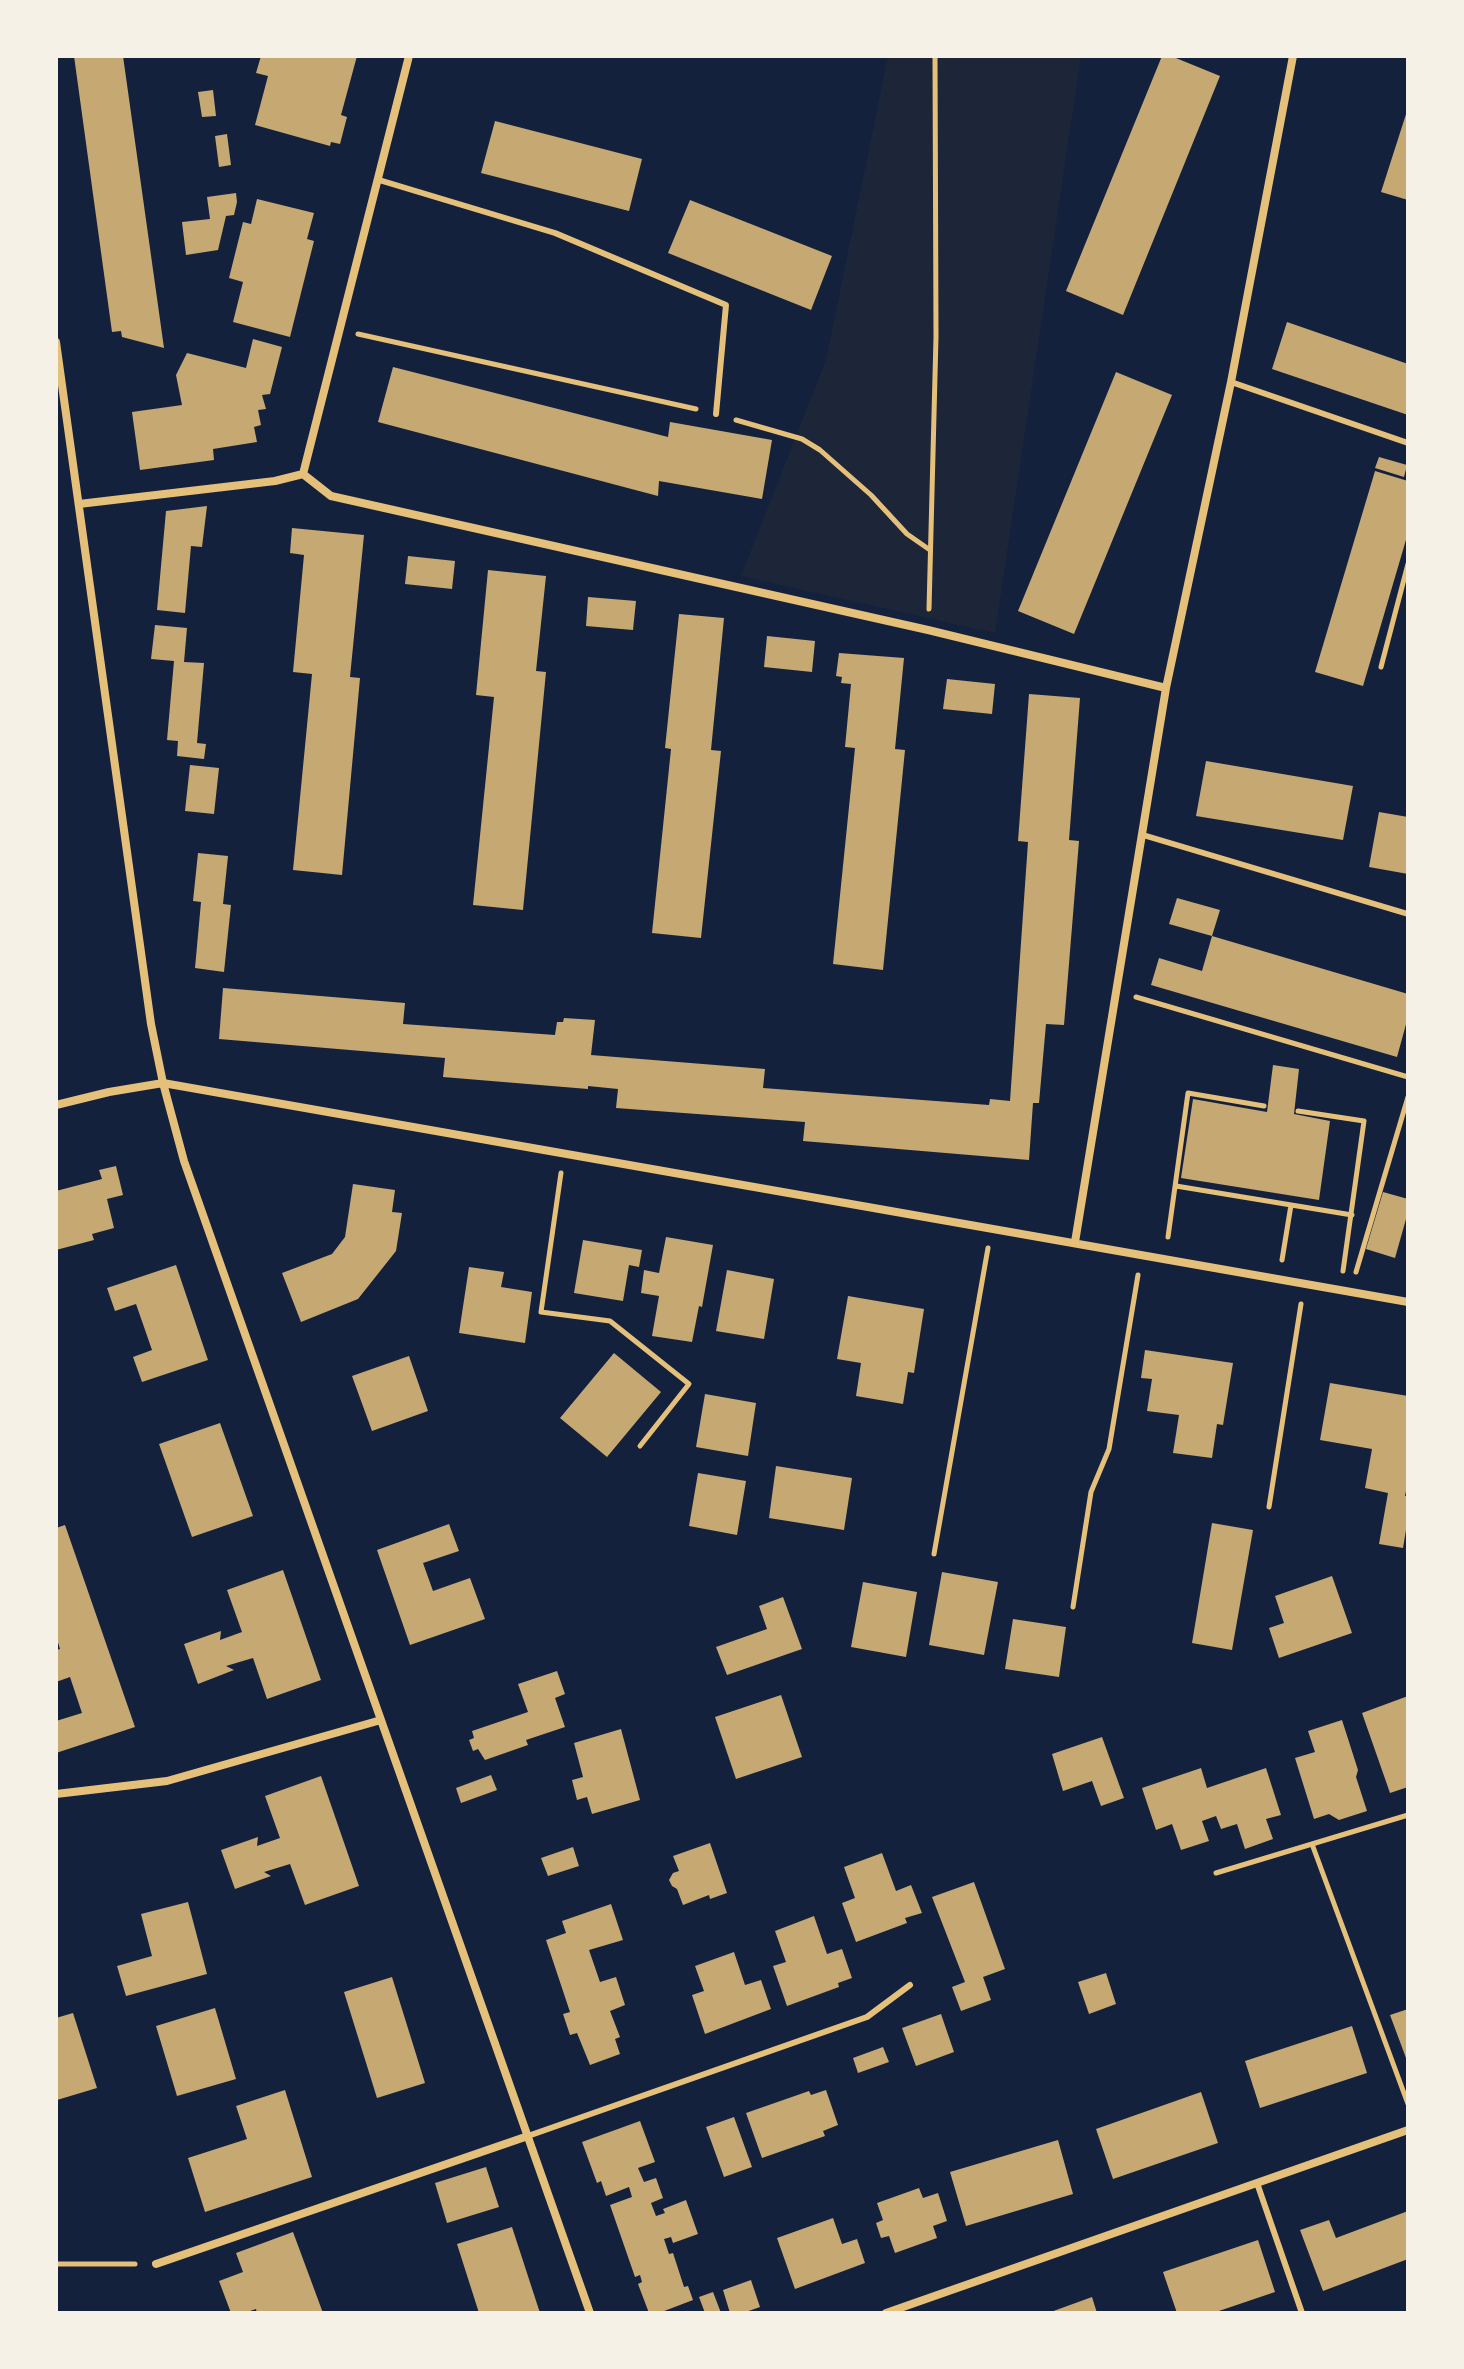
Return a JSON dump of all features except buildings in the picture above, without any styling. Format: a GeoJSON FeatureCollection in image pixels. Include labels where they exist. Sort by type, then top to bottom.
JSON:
{"type":"FeatureCollection","features":[{"type":"Feature","properties":{"kind":"street"},"geometry":{"type":"LineString","coordinates":[[303,474],[409,56]]}},
{"type":"Feature","properties":{"kind":"street"},"geometry":{"type":"LineString","coordinates":[[1075,1242],[1166,688],[1231,382],[1293,56]]}},
{"type":"Feature","properties":{"kind":"street"},"geometry":{"type":"LineString","coordinates":[[56,342],[151,1024],[184,1161],[590,2313]]}},
{"type":"Feature","properties":{"kind":"street"},"geometry":{"type":"LineString","coordinates":[[303,474],[331,496],[928,630],[1166,688]]}},
{"type":"Feature","properties":{"kind":"street"},"geometry":{"type":"LineString","coordinates":[[79,504],[275,481],[303,474]]}},
{"type":"Feature","properties":{"kind":"street"},"geometry":{"type":"LineString","coordinates":[[56,1105],[163,1083],[1408,1302]]}},
{"type":"Feature","properties":{"kind":"street"},"geometry":{"type":"LineString","coordinates":[[56,1794],[167,1781],[381,1720]]}},
{"type":"Feature","properties":{"kind":"street"},"geometry":{"type":"LineString","coordinates":[[886,2313],[1408,2130]]}},
{"type":"Feature","properties":{"kind":"street"},"geometry":{"type":"LineString","coordinates":[[156,2264],[528,2136]]}},
{"type":"Feature","properties":{"kind":"lane"},"geometry":{"type":"LineString","coordinates":[[379,180],[555,233],[726,305],[716,414]]}},
{"type":"Feature","properties":{"kind":"lane"},"geometry":{"type":"LineString","coordinates":[[1231,382],[1408,443]]}},
{"type":"Feature","properties":{"kind":"lane"},"geometry":{"type":"LineString","coordinates":[[1143,835],[1408,914]]}},
{"type":"Feature","properties":{"kind":"lane"},"geometry":{"type":"LineString","coordinates":[[528,2136],[867,2017],[910,1985]]}},
{"type":"Feature","properties":{"kind":"lane"},"geometry":{"type":"LineString","coordinates":[[1257,2183],[1302,2313]]}},
{"type":"Feature","properties":{"kind":"path"},"geometry":{"type":"LineString","coordinates":[[928,630],[936,337],[935,56]]}},
{"type":"Feature","properties":{"kind":"path"},"geometry":{"type":"LineString","coordinates":[[340,330],[716,414],[802,439],[871,495],[907,534],[930,550]]}},
{"type":"Feature","properties":{"kind":"path"},"geometry":{"type":"LineString","coordinates":[[1381,667],[1408,564]]}},
{"type":"Feature","properties":{"kind":"path"},"geometry":{"type":"LineString","coordinates":[[1117,992],[1408,1077]]}},
{"type":"Feature","properties":{"kind":"path"},"geometry":{"type":"LineString","coordinates":[[1165,1258],[1188,1093],[1264,1106]]}},
{"type":"Feature","properties":{"kind":"path"},"geometry":{"type":"LineString","coordinates":[[1346,1290],[1408,1097]]}},
{"type":"Feature","properties":{"kind":"path"},"geometry":{"type":"LineString","coordinates":[[1298,1111],[1364,1121],[1346,1290]]}},
{"type":"Feature","properties":{"kind":"path"},"geometry":{"type":"LineString","coordinates":[[564,1153],[541,1312],[610,1321],[689,1384],[640,1446]]}},
{"type":"Feature","properties":{"kind":"path"},"geometry":{"type":"LineString","coordinates":[[1176,1186],[1352,1215]]}},
{"type":"Feature","properties":{"kind":"path"},"geometry":{"type":"LineString","coordinates":[[1278,1278],[1291,1205]]}},
{"type":"Feature","properties":{"kind":"path"},"geometry":{"type":"LineString","coordinates":[[934,1554],[991,1227]]}},
{"type":"Feature","properties":{"kind":"path"},"geometry":{"type":"LineString","coordinates":[[1073,1607],[1091,1492],[1109,1449],[1142,1254]]}},
{"type":"Feature","properties":{"kind":"path"},"geometry":{"type":"LineString","coordinates":[[1269,1507],[1304,1283]]}},
{"type":"Feature","properties":{"kind":"path"},"geometry":{"type":"LineString","coordinates":[[1216,1873],[1408,1815]]}},
{"type":"Feature","properties":{"kind":"path"},"geometry":{"type":"LineString","coordinates":[[1312,1844],[1408,2104]]}},
{"type":"Feature","properties":{"kind":"path"},"geometry":{"type":"LineString","coordinates":[[56,2264],[156,2264]]}},
{"type":"Feature","properties":{"kind":"shaded area"},"geometry":{"type":"Polygon","coordinates":[[[888,56],[1081,56],[995,633],[741,576],[826,360],[888,56]]]}}]}
